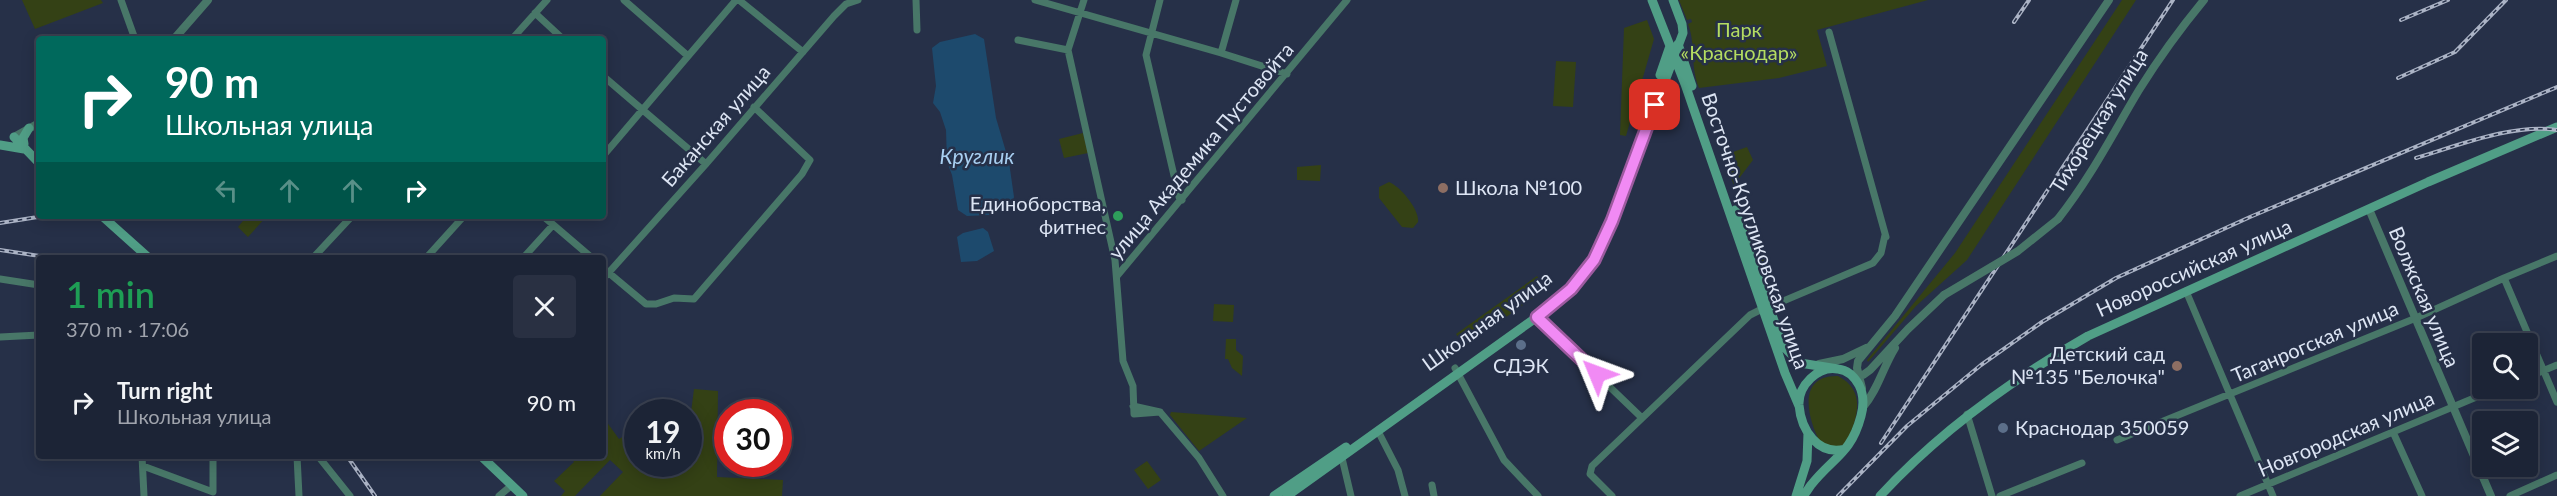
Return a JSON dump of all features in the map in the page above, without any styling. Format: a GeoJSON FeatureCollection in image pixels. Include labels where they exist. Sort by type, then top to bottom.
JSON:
{"type":"FeatureCollection","features":[{"type":"Feature","properties":{"kind":"main road","name":"Восточно-Кругликовская улица"},"geometry":{"type":"LineString","coordinates":[[1652,0],[1674,45],[1766,308],[1791,389],[1799,405]]}},
{"type":"Feature","properties":{"kind":"main road","name":"Восточно-Кругликовская улица"},"geometry":{"type":"LineString","coordinates":[[1673,0],[1683,33],[1674,45],[1674,56],[1766,308],[1788,354],[1800,363],[1838,369]]}},
{"type":"Feature","properties":{"kind":"main road","name":"Школьная улица"},"geometry":{"type":"LineString","coordinates":[[1287,496],[1378,431],[1572,281],[1584,266],[1611,209],[1674,45]]}},
{"type":"Feature","properties":{"kind":"main road","name":"Школьная улица"},"geometry":{"type":"LineString","coordinates":[[1274,496],[1537,317],[1571,289],[1594,260],[1612,221],[1674,56]]}},
{"type":"Feature","properties":{"kind":"main road"},"geometry":{"type":"LineString","coordinates":[[1664,82],[1665,79],[1674,77],[1685,84]]}},
{"type":"Feature","properties":{"kind":"main road","name":"Новороссийская улица"},"geometry":{"type":"LineString","coordinates":[[1880,496],[1967,414],[2048,359],[2088,336],[2369,209],[2557,128]]}},
{"type":"Feature","properties":{"kind":"main road"},"geometry":{"type":"LineString","coordinates":[[27,131],[25,147],[36,160]]}},
{"type":"Feature","properties":{"kind":"main road"},"geometry":{"type":"LineString","coordinates":[[5,142],[25,147],[36,156]]}},
{"type":"Feature","properties":{"kind":"main road"},"geometry":{"type":"LineString","coordinates":[[99,219],[140,255]]}},
{"type":"Feature","properties":{"kind":"main road"},"geometry":{"type":"LineString","coordinates":[[105,219],[147,255]]}},
{"type":"Feature","properties":{"kind":"main road"},"geometry":{"type":"LineString","coordinates":[[1796,496],[1807,460],[1808,433],[1799,405],[1802,392],[1812,377],[1826,369],[1838,369],[1854,374],[1863,403],[1855,437],[1803,496]]}},
{"type":"Feature","properties":{"kind":"main road"},"geometry":{"type":"LineString","coordinates":[[1808,433],[1825,450],[1834,452],[1845,449]]}},
{"type":"Feature","properties":{"kind":"main road"},"geometry":{"type":"LineString","coordinates":[[484,459],[523,496]]}},
{"type":"Feature","properties":{"kind":"main road"},"geometry":{"type":"LineString","coordinates":[[490,459],[528,496]]}},
{"type":"Feature","properties":{"kind":"street"},"geometry":{"type":"LineString","coordinates":[[121,0],[134,36]]}},
{"type":"Feature","properties":{"kind":"street"},"geometry":{"type":"LineString","coordinates":[[177,36],[208,0]]}},
{"type":"Feature","properties":{"kind":"street"},"geometry":{"type":"LineString","coordinates":[[515,36],[547,0]]}},
{"type":"Feature","properties":{"kind":"street"},"geometry":{"type":"LineString","coordinates":[[624,0],[688,56]]}},
{"type":"Feature","properties":{"kind":"street"},"geometry":{"type":"LineString","coordinates":[[606,152],[737,0],[804,52]]}},
{"type":"Feature","properties":{"kind":"street","name":"Баканская улица"},"geometry":{"type":"LineString","coordinates":[[606,272],[706,164],[846,4],[858,0]]}},
{"type":"Feature","properties":{"kind":"street"},"geometry":{"type":"LineString","coordinates":[[916,0],[918,30]]}},
{"type":"Feature","properties":{"kind":"street"},"geometry":{"type":"LineString","coordinates":[[1035,0],[1151,32],[1287,74]]}},
{"type":"Feature","properties":{"kind":"street"},"geometry":{"type":"LineString","coordinates":[[1084,0],[1068,50],[1118,276]]}},
{"type":"Feature","properties":{"kind":"street"},"geometry":{"type":"LineString","coordinates":[[1160,0],[1146,55],[1179,197],[1182,200]]}},
{"type":"Feature","properties":{"kind":"street"},"geometry":{"type":"LineString","coordinates":[[1221,53],[1236,0]]}},
{"type":"Feature","properties":{"kind":"street","name":"улица Академика Пустовойта"},"geometry":{"type":"LineString","coordinates":[[1223,496],[1199,458],[1160,412],[1134,410],[1133,386],[1123,361],[1118,276],[1347,0]]}},
{"type":"Feature","properties":{"kind":"street"},"geometry":{"type":"LineString","coordinates":[[1854,374],[1858,361],[1895,316],[2109,0]]}},
{"type":"Feature","properties":{"kind":"street","name":"Тихорецкая улица"},"geometry":{"type":"LineString","coordinates":[[1854,374],[1870,370],[1944,295],[2018,251],[2058,219],[2097,165],[2165,49],[2204,0]]}},
{"type":"Feature","properties":{"kind":"street"},"geometry":{"type":"LineString","coordinates":[[535,13],[560,36]]}},
{"type":"Feature","properties":{"kind":"street"},"geometry":{"type":"LineString","coordinates":[[1829,32],[1886,237]]}},
{"type":"Feature","properties":{"kind":"street"},"geometry":{"type":"LineString","coordinates":[[1018,40],[1068,50]]}},
{"type":"Feature","properties":{"kind":"street"},"geometry":{"type":"LineString","coordinates":[[606,79],[706,164]]}},
{"type":"Feature","properties":{"kind":"street"},"geometry":{"type":"LineString","coordinates":[[606,274],[646,304],[656,304],[674,298],[694,299],[725,265],[802,174],[810,160],[754,107]]}},
{"type":"Feature","properties":{"kind":"street"},"geometry":{"type":"LineString","coordinates":[[5,142],[36,125]]}},
{"type":"Feature","properties":{"kind":"street","name":"Волжская улица"},"geometry":{"type":"LineString","coordinates":[[2369,209],[2491,496]]}},
{"type":"Feature","properties":{"kind":"street"},"geometry":{"type":"LineString","coordinates":[[317,255],[349,219]]}},
{"type":"Feature","properties":{"kind":"street"},"geometry":{"type":"LineString","coordinates":[[429,255],[461,219]]}},
{"type":"Feature","properties":{"kind":"street"},"geometry":{"type":"LineString","coordinates":[[525,255],[549,219],[589,255]]}},
{"type":"Feature","properties":{"kind":"street"},"geometry":{"type":"LineString","coordinates":[[1612,496],[1590,474],[1592,466],[1750,315],[1873,263],[1881,252],[1886,237],[1884,219]]}},
{"type":"Feature","properties":{"kind":"street","name":"Таганрогская улица"},"geometry":{"type":"LineString","coordinates":[[2117,440],[2416,318],[2557,256]]}},
{"type":"Feature","properties":{"kind":"street"},"geometry":{"type":"LineString","coordinates":[[2504,278],[2557,402]]}},
{"type":"Feature","properties":{"kind":"street"},"geometry":{"type":"LineString","coordinates":[[0,279],[36,285]]}},
{"type":"Feature","properties":{"kind":"street"},"geometry":{"type":"LineString","coordinates":[[2186,291],[2273,496]]}},
{"type":"Feature","properties":{"kind":"street"},"geometry":{"type":"LineString","coordinates":[[1537,317],[1641,417]]}},
{"type":"Feature","properties":{"kind":"street"},"geometry":{"type":"LineString","coordinates":[[0,337],[36,335]]}},
{"type":"Feature","properties":{"kind":"street","name":"Тихорецкая улица"},"geometry":{"type":"LineString","coordinates":[[1863,403],[1873,393],[1882,369],[1901,337]]}},
{"type":"Feature","properties":{"kind":"street"},"geometry":{"type":"LineString","coordinates":[[1811,366],[1843,359],[1870,345]]}},
{"type":"Feature","properties":{"kind":"street"},"geometry":{"type":"LineString","coordinates":[[1838,369],[1870,345]]}},
{"type":"Feature","properties":{"kind":"street"},"geometry":{"type":"LineString","coordinates":[[2538,373],[2557,364]]}},
{"type":"Feature","properties":{"kind":"street"},"geometry":{"type":"LineString","coordinates":[[1456,371],[1504,460],[1538,496]]}},
{"type":"Feature","properties":{"kind":"street","name":"Новгородская улица"},"geometry":{"type":"LineString","coordinates":[[2240,496],[2472,399]]}},
{"type":"Feature","properties":{"kind":"street"},"geometry":{"type":"LineString","coordinates":[[1967,414],[1992,496]]}},
{"type":"Feature","properties":{"kind":"street"},"geometry":{"type":"LineString","coordinates":[[1378,431],[1398,470],[1406,496]]}},
{"type":"Feature","properties":{"kind":"street"},"geometry":{"type":"LineString","coordinates":[[2393,432],[2422,496]]}},
{"type":"Feature","properties":{"kind":"street"},"geometry":{"type":"LineString","coordinates":[[1342,458],[1351,496]]}},
{"type":"Feature","properties":{"kind":"street"},"geometry":{"type":"LineString","coordinates":[[142,459],[144,496]]}},
{"type":"Feature","properties":{"kind":"street"},"geometry":{"type":"LineString","coordinates":[[142,466],[213,492],[213,459]]}},
{"type":"Feature","properties":{"kind":"street"},"geometry":{"type":"LineString","coordinates":[[297,459],[299,496]]}},
{"type":"Feature","properties":{"kind":"street"},"geometry":{"type":"LineString","coordinates":[[320,459],[350,496]]}},
{"type":"Feature","properties":{"kind":"street"},"geometry":{"type":"LineString","coordinates":[[2000,496],[2082,464]]}},
{"type":"Feature","properties":{"kind":"street"},"geometry":{"type":"LineString","coordinates":[[2510,496],[2557,476]]}},
{"type":"Feature","properties":{"kind":"street"},"geometry":{"type":"LineString","coordinates":[[499,496],[512,485]]}},
{"type":"Feature","properties":{"kind":"street"},"geometry":{"type":"LineString","coordinates":[[1432,485],[1434,496]]}},
{"type":"Feature","properties":{"kind":"green space"},"geometry":{"type":"Polygon","coordinates":[[[22,0],[101,0],[103,3],[35,29],[22,0]]]}},
{"type":"Feature","properties":{"kind":"green space","name":"Парк «Краснодар»"},"geometry":{"type":"Polygon","coordinates":[[[1679,0],[1928,0],[1817,30],[1827,66],[1779,78],[1699,88],[1688,24],[1692,22],[1691,19],[1687,20],[1679,0]]]}},
{"type":"Feature","properties":{"kind":"green space"},"geometry":{"type":"Polygon","coordinates":[[[2122,0],[2136,0],[1967,260],[1916,306],[1868,362],[1867,360],[1955,253],[2122,0]]]}},
{"type":"Feature","properties":{"kind":"green space"},"geometry":{"type":"Polygon","coordinates":[[[1647,20],[1654,39],[1626,136],[1620,135],[1624,28],[1647,20]]]}},
{"type":"Feature","properties":{"kind":"green space"},"geometry":{"type":"Polygon","coordinates":[[[1556,61],[1576,62],[1573,107],[1553,106],[1556,61]]]}},
{"type":"Feature","properties":{"kind":"green space"},"geometry":{"type":"Polygon","coordinates":[[[1083,133],[1088,153],[1064,158],[1059,139],[1083,133]]]}},
{"type":"Feature","properties":{"kind":"green space"},"geometry":{"type":"Polygon","coordinates":[[[1747,147],[1753,160],[1734,185],[1722,156],[1747,147]]]}},
{"type":"Feature","properties":{"kind":"green space"},"geometry":{"type":"Polygon","coordinates":[[[1321,165],[1320,181],[1297,180],[1297,167],[1321,165]]]}},
{"type":"Feature","properties":{"kind":"green space"},"geometry":{"type":"Polygon","coordinates":[[[1389,182],[1404,193],[1413,205],[1418,222],[1413,228],[1402,227],[1379,198],[1379,187],[1389,182]]]}},
{"type":"Feature","properties":{"kind":"green space"},"geometry":{"type":"Polygon","coordinates":[[[245,219],[264,219],[248,237],[238,227],[245,219]]]}},
{"type":"Feature","properties":{"kind":"green space"},"geometry":{"type":"Polygon","coordinates":[[[1745,226],[1755,231],[1769,270],[1766,283],[1745,226]]]}},
{"type":"Feature","properties":{"kind":"green space"},"geometry":{"type":"Polygon","coordinates":[[[1537,276],[1546,289],[1465,346],[1456,334],[1537,276]]]}},
{"type":"Feature","properties":{"kind":"green space"},"geometry":{"type":"Polygon","coordinates":[[[1214,304],[1234,305],[1233,322],[1213,321],[1214,304]]]}},
{"type":"Feature","properties":{"kind":"green space"},"geometry":{"type":"Polygon","coordinates":[[[1226,339],[1236,339],[1236,350],[1243,356],[1242,376],[1232,368],[1228,359],[1225,359],[1226,339]]]}},
{"type":"Feature","properties":{"kind":"green space"},"geometry":{"type":"Polygon","coordinates":[[[1838,376],[1853,389],[1857,406],[1854,424],[1847,443],[1836,448],[1820,442],[1809,410],[1809,399],[1816,382],[1838,376]]]}},
{"type":"Feature","properties":{"kind":"green space"},"geometry":{"type":"Polygon","coordinates":[[[694,389],[718,391],[718,399],[714,399],[714,477],[783,480],[782,496],[600,496],[623,472],[610,460],[575,496],[561,496],[565,491],[554,481],[574,462],[572,459],[606,459],[606,421],[619,439],[624,436],[624,477],[702,477],[702,399],[693,399],[694,389]]]}},
{"type":"Feature","properties":{"kind":"green space"},"geometry":{"type":"Polygon","coordinates":[[[1171,412],[1247,418],[1199,451],[1170,415],[1171,412]]]}},
{"type":"Feature","properties":{"kind":"green space"},"geometry":{"type":"Polygon","coordinates":[[[1147,461],[1161,480],[1148,489],[1134,470],[1147,461]]]}},
{"type":"Feature","properties":{"kind":"water","name":"Круглик"},"geometry":{"type":"Polygon","coordinates":[[[975,34],[984,39],[996,118],[1009,162],[1014,197],[1012,204],[989,215],[967,216],[958,210],[952,175],[947,162],[946,130],[940,112],[933,103],[936,86],[932,48],[940,42],[975,34]]]}},
{"type":"Feature","properties":{"kind":"water"},"geometry":{"type":"Polygon","coordinates":[[[983,228],[988,232],[994,251],[977,261],[961,262],[957,237],[963,233],[983,228]]]}},
{"type":"Feature","properties":{"kind":"railway"},"geometry":{"type":"LineString","coordinates":[[2014,22],[2029,0]]}},
{"type":"Feature","properties":{"kind":"railway"},"geometry":{"type":"LineString","coordinates":[[1881,443],[2173,0]]}},
{"type":"Feature","properties":{"kind":"railway"},"geometry":{"type":"LineString","coordinates":[[2401,20],[2448,0]]}},
{"type":"Feature","properties":{"kind":"railway"},"geometry":{"type":"LineString","coordinates":[[2398,78],[2455,52],[2506,0]]}},
{"type":"Feature","properties":{"kind":"railway"},"geometry":{"type":"LineString","coordinates":[[1838,496],[1907,426],[1981,365],[2042,322],[2116,278],[2250,217],[2557,87]]}},
{"type":"Feature","properties":{"kind":"railway"},"geometry":{"type":"LineString","coordinates":[[2416,158],[2504,133],[2540,129],[2557,130]]}},
{"type":"Feature","properties":{"kind":"railway"},"geometry":{"type":"LineString","coordinates":[[0,223],[36,217]]}},
{"type":"Feature","properties":{"kind":"railway"},"geometry":{"type":"LineString","coordinates":[[0,250],[36,255]]}},
{"type":"Feature","properties":{"kind":"railway"},"geometry":{"type":"LineString","coordinates":[[349,459],[375,496]]}},
{"type":"Feature","properties":{"kind":"place","name":"Школа №100"},"geometry":{"type":"Point","coordinates":[1443,188]}},
{"type":"Feature","properties":{"kind":"place","name":"Единоборства, фитнес"},"geometry":{"type":"Point","coordinates":[1118,216]}},
{"type":"Feature","properties":{"kind":"place","name":"СДЭК"},"geometry":{"type":"Point","coordinates":[1521,345]}},
{"type":"Feature","properties":{"kind":"place","name":"Детский сад №135 \"Белочка\""},"geometry":{"type":"Point","coordinates":[2177,366]}},
{"type":"Feature","properties":{"kind":"place","name":"Краснодар 350059"},"geometry":{"type":"Point","coordinates":[2003,428]}},
{"type":"Feature","properties":{"kind":"route"},"geometry":{"type":"LineString","coordinates":[[1597,374],[1537,317],[1571,289],[1594,260],[1612,221],[1655,105]]}}]}
